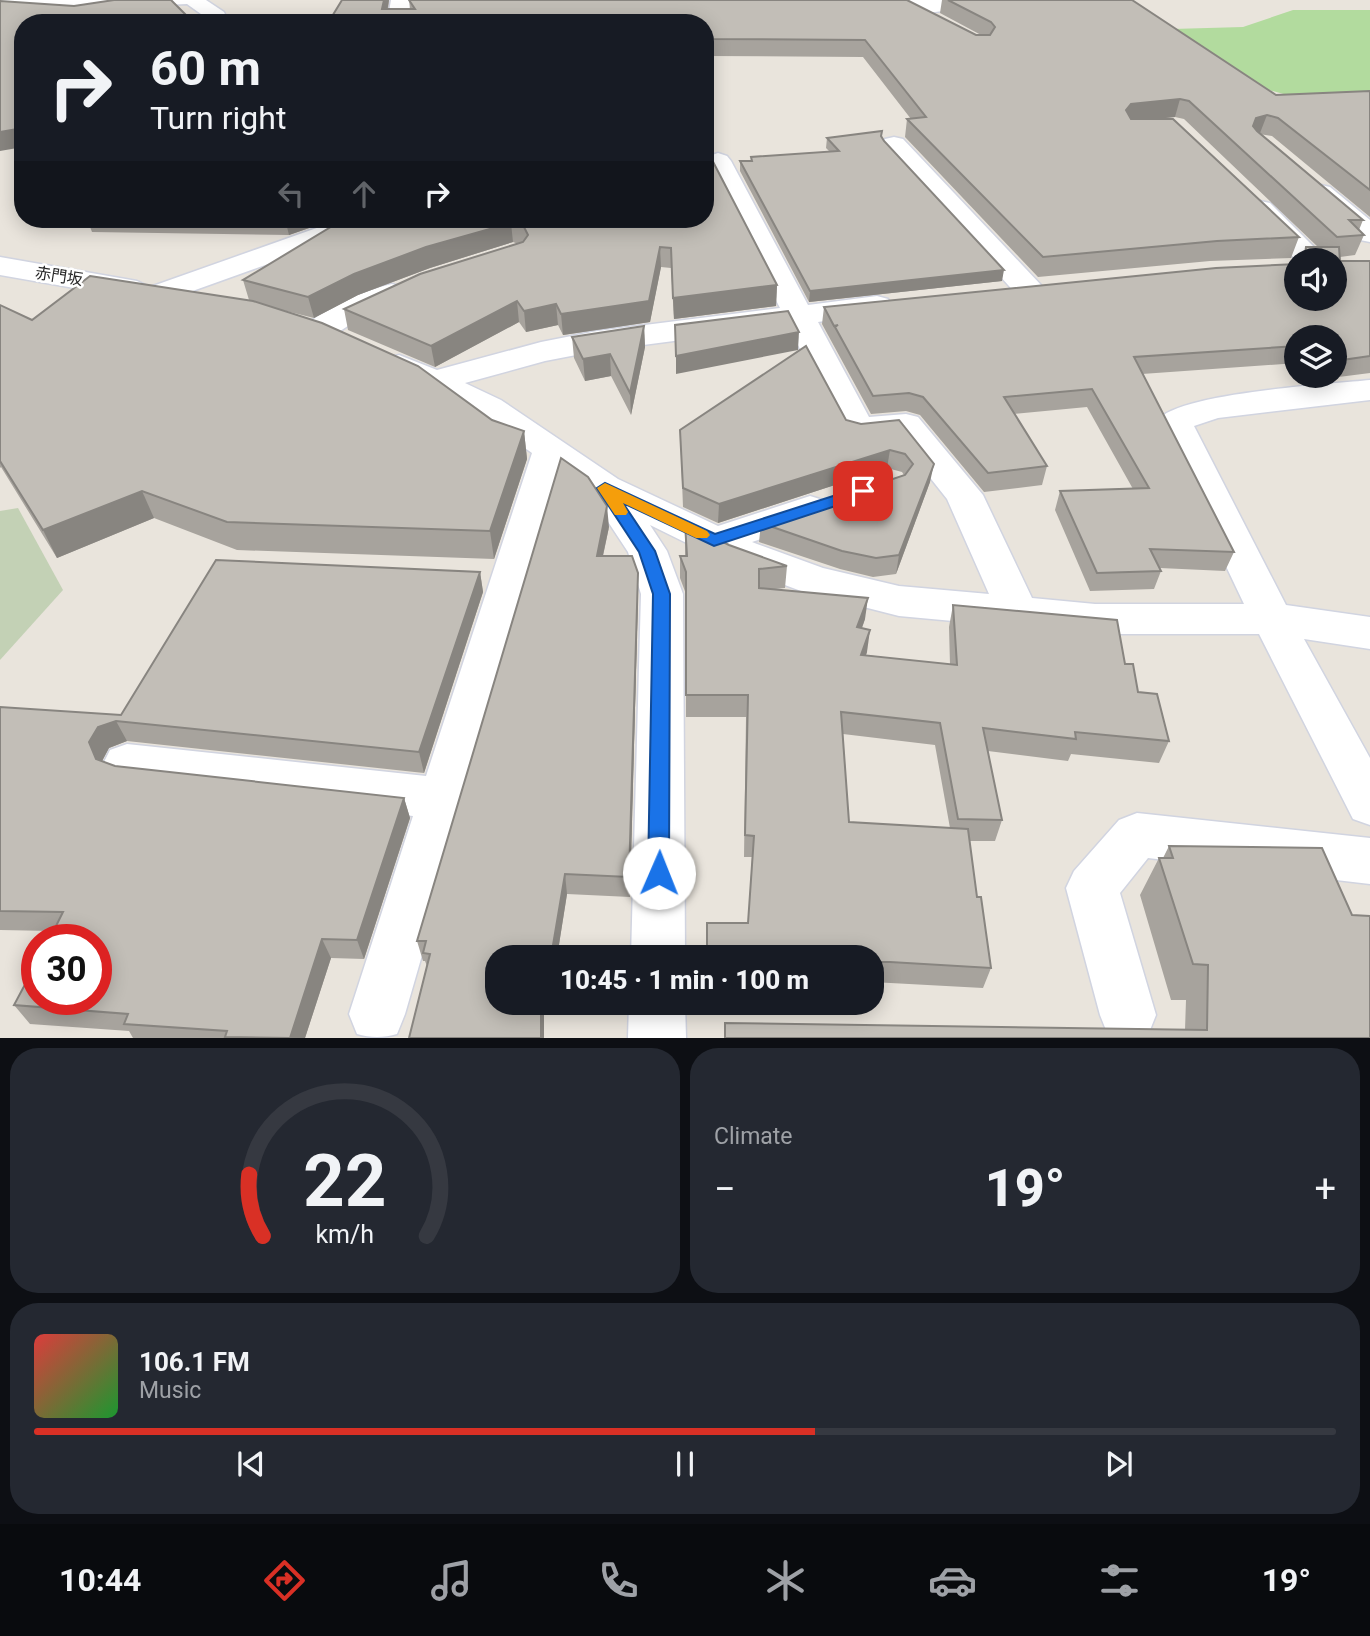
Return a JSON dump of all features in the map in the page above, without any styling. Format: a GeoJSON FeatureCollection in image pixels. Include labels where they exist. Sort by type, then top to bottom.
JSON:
{"type":"FeatureCollection","features":[{"type":"Feature","properties":{"kind":"street"},"geometry":{"type":"LineString","coordinates":[[0,3],[181,0]]}},
{"type":"Feature","properties":{"kind":"street"},"geometry":{"type":"LineString","coordinates":[[193,0],[215,14]]}},
{"type":"Feature","properties":{"kind":"street"},"geometry":{"type":"LineString","coordinates":[[810,0],[908,7],[971,0]]}},
{"type":"Feature","properties":{"kind":"street"},"geometry":{"type":"LineString","coordinates":[[908,7],[944,26]]}},
{"type":"Feature","properties":{"kind":"street"},"geometry":{"type":"LineString","coordinates":[[894,144],[1044,290],[989,295]]}},
{"type":"Feature","properties":{"kind":"street"},"geometry":{"type":"LineString","coordinates":[[718,161],[858,429],[906,425],[964,495],[1018,612]]}},
{"type":"Feature","properties":{"kind":"street"},"geometry":{"type":"LineString","coordinates":[[1303,178],[1370,234]]}},
{"type":"Feature","properties":{"kind":"street"},"geometry":{"type":"LineString","coordinates":[[1244,194],[1300,248]]}},
{"type":"Feature","properties":{"kind":"street"},"geometry":{"type":"LineString","coordinates":[[1324,196],[1359,194]]}},
{"type":"Feature","properties":{"kind":"street"},"geometry":{"type":"LineString","coordinates":[[159,294],[342,228]]}},
{"type":"Feature","properties":{"kind":"street","name":"赤門坂"},"geometry":{"type":"LineString","coordinates":[[0,266],[227,307]]}},
{"type":"Feature","properties":{"kind":"street"},"geometry":{"type":"LineString","coordinates":[[317,332],[349,311],[415,284]]}},
{"type":"Feature","properties":{"kind":"street"},"geometry":{"type":"LineString","coordinates":[[434,381],[541,352],[597,341],[907,302]]}},
{"type":"Feature","properties":{"kind":"street"},"geometry":{"type":"LineString","coordinates":[[280,320],[358,347],[489,407],[605,488],[743,554],[816,581],[898,601],[1095,619],[1272,619],[1370,633]]}},
{"type":"Feature","properties":{"kind":"street"},"geometry":{"type":"LineString","coordinates":[[1370,390],[1213,408],[1174,421],[1272,619],[1370,804]]}},
{"type":"Feature","properties":{"kind":"street"},"geometry":{"type":"LineString","coordinates":[[377,1014],[444,799],[492,576],[551,449]]}},
{"type":"Feature","properties":{"kind":"street"},"geometry":{"type":"LineString","coordinates":[[605,488],[647,551],[662,594],[658,945]]}},
{"type":"Feature","properties":{"kind":"street"},"geometry":{"type":"LineString","coordinates":[[714,541],[839,499]]}},
{"type":"Feature","properties":{"kind":"street"},"geometry":{"type":"LineString","coordinates":[[127,764],[444,799]]}},
{"type":"Feature","properties":{"kind":"street"},"geometry":{"type":"LineString","coordinates":[[1128,1015],[1091,888],[1137,835],[1370,861]]}},
{"type":"Feature","properties":{"kind":"street"},"geometry":{"type":"LineString","coordinates":[[657,1015],[657,1038]]}},
{"type":"Feature","properties":{"kind":"green space"},"geometry":{"type":"Polygon","coordinates":[[[1293,10],[1370,10],[1370,108],[1291,96],[1237,81],[1172,29],[1243,27],[1293,10]]]}},
{"type":"Feature","properties":{"kind":"green space"},"geometry":{"type":"Polygon","coordinates":[[[18,508],[63,590],[0,660],[0,511],[18,508]]]}},
{"type":"Feature","properties":{"kind":"building"},"geometry":{"type":"Polygon","coordinates":[[[114,0],[171,0],[185,14],[14,14],[14,130],[0,132],[0,1],[74,6],[114,0]]]}},
{"type":"Feature","properties":{"kind":"building"},"geometry":{"type":"Polygon","coordinates":[[[342,0],[384,0],[382,9],[415,9],[409,0],[907,0],[976,35],[990,35],[995,27],[991,22],[948,0],[1132,0],[1276,95],[1370,91],[1370,190],[1278,118],[1267,115],[1256,118],[1253,126],[1363,220],[1349,220],[1364,235],[1337,237],[1189,101],[1180,99],[1131,104],[1126,110],[1131,119],[1173,119],[1299,237],[1217,241],[1043,257],[907,119],[926,117],[865,40],[714,39],[714,14],[333,14],[342,0]]]}},
{"type":"Feature","properties":{"kind":"building"},"geometry":{"type":"Polygon","coordinates":[[[882,131],[884,141],[1004,270],[810,291],[740,161],[752,161],[751,157],[839,151],[827,138],[882,131]]]}},
{"type":"Feature","properties":{"kind":"building"},"geometry":{"type":"Polygon","coordinates":[[[714,164],[777,285],[673,298],[671,248],[660,247],[649,301],[561,314],[556,304],[524,311],[517,301],[431,346],[344,309],[420,274],[523,242],[528,235],[524,228],[714,228],[714,164]]]}},
{"type":"Feature","properties":{"kind":"building"},"geometry":{"type":"Polygon","coordinates":[[[329,228],[493,228],[426,247],[354,274],[308,297],[243,280],[329,228]]]}},
{"type":"Feature","properties":{"kind":"building"},"geometry":{"type":"Polygon","coordinates":[[[1339,247],[1339,248],[1306,248],[1339,247]]]}},
{"type":"Feature","properties":{"kind":"building"},"geometry":{"type":"Polygon","coordinates":[[[1347,261],[1370,261],[1370,356],[1347,359],[1347,325],[1284,325],[1284,347],[1134,357],[1234,552],[1150,549],[1161,571],[1097,573],[1060,491],[1149,488],[1092,389],[1004,397],[1047,466],[988,473],[923,397],[909,393],[873,396],[835,327],[838,325],[834,326],[824,307],[1216,268],[1284,265],[1284,311],[1347,311],[1347,261]]]}},
{"type":"Feature","properties":{"kind":"building"},"geometry":{"type":"Polygon","coordinates":[[[90,276],[253,301],[322,323],[418,366],[492,420],[524,431],[490,531],[227,522],[142,491],[43,530],[0,461],[0,305],[32,320],[90,276]]]}},
{"type":"Feature","properties":{"kind":"building"},"geometry":{"type":"Polygon","coordinates":[[[788,311],[799,332],[676,356],[675,325],[788,311]]]}},
{"type":"Feature","properties":{"kind":"building"},"geometry":{"type":"Polygon","coordinates":[[[644,326],[630,393],[610,354],[583,359],[572,337],[644,326]]]}},
{"type":"Feature","properties":{"kind":"building"},"geometry":{"type":"Polygon","coordinates":[[[806,346],[846,420],[861,424],[899,420],[934,464],[899,555],[876,558],[842,551],[761,523],[905,475],[913,464],[905,454],[890,450],[719,504],[683,488],[680,430],[806,346]]]}},
{"type":"Feature","properties":{"kind":"building"},"geometry":{"type":"Polygon","coordinates":[[[561,458],[588,477],[607,506],[597,556],[632,556],[638,573],[629,877],[565,874],[553,945],[485,945],[485,1015],[541,1015],[541,1038],[409,1038],[430,954],[423,953],[426,941],[417,941],[561,458]]]}},
{"type":"Feature","properties":{"kind":"building"},"geometry":{"type":"Polygon","coordinates":[[[685,523],[729,545],[787,566],[759,569],[759,588],[868,598],[857,627],[870,630],[861,655],[957,665],[953,605],[1117,620],[1125,664],[1133,664],[1138,692],[1157,694],[1169,741],[1075,732],[1076,739],[983,728],[1002,820],[958,819],[940,723],[841,712],[849,822],[968,829],[977,897],[981,897],[991,968],[884,962],[884,945],[707,945],[707,923],[748,923],[754,836],[745,835],[748,695],[686,695],[686,572],[680,556],[687,556],[685,523]]]}},
{"type":"Feature","properties":{"kind":"building"},"geometry":{"type":"Polygon","coordinates":[[[216,560],[480,572],[419,752],[116,721],[98,727],[89,742],[96,759],[115,766],[404,798],[357,940],[322,939],[290,1038],[225,1037],[227,1031],[124,1024],[128,1014],[112,1013],[112,924],[57,924],[63,912],[0,911],[0,707],[121,715],[216,560]]]}},
{"type":"Feature","properties":{"kind":"building"},"geometry":{"type":"Polygon","coordinates":[[[1169,846],[1322,848],[1352,915],[1370,916],[1370,1038],[725,1038],[725,1023],[1207,1030],[1208,965],[1193,964],[1159,858],[1173,858],[1169,846]]]}},
{"type":"Feature","properties":{"kind":"building"},"geometry":{"type":"Polygon","coordinates":[[[21,992],[21,1006],[14,1005],[21,992]]]}},
{"type":"Feature","properties":{"kind":"slow traffic"},"geometry":{"type":"LineString","coordinates":[[620,512],[605,488],[702,535]]}},
{"type":"Feature","properties":{"kind":"route"},"geometry":{"type":"LineString","coordinates":[[659,873],[662,594],[647,551],[605,488],[714,541],[863,491]]}}]}
